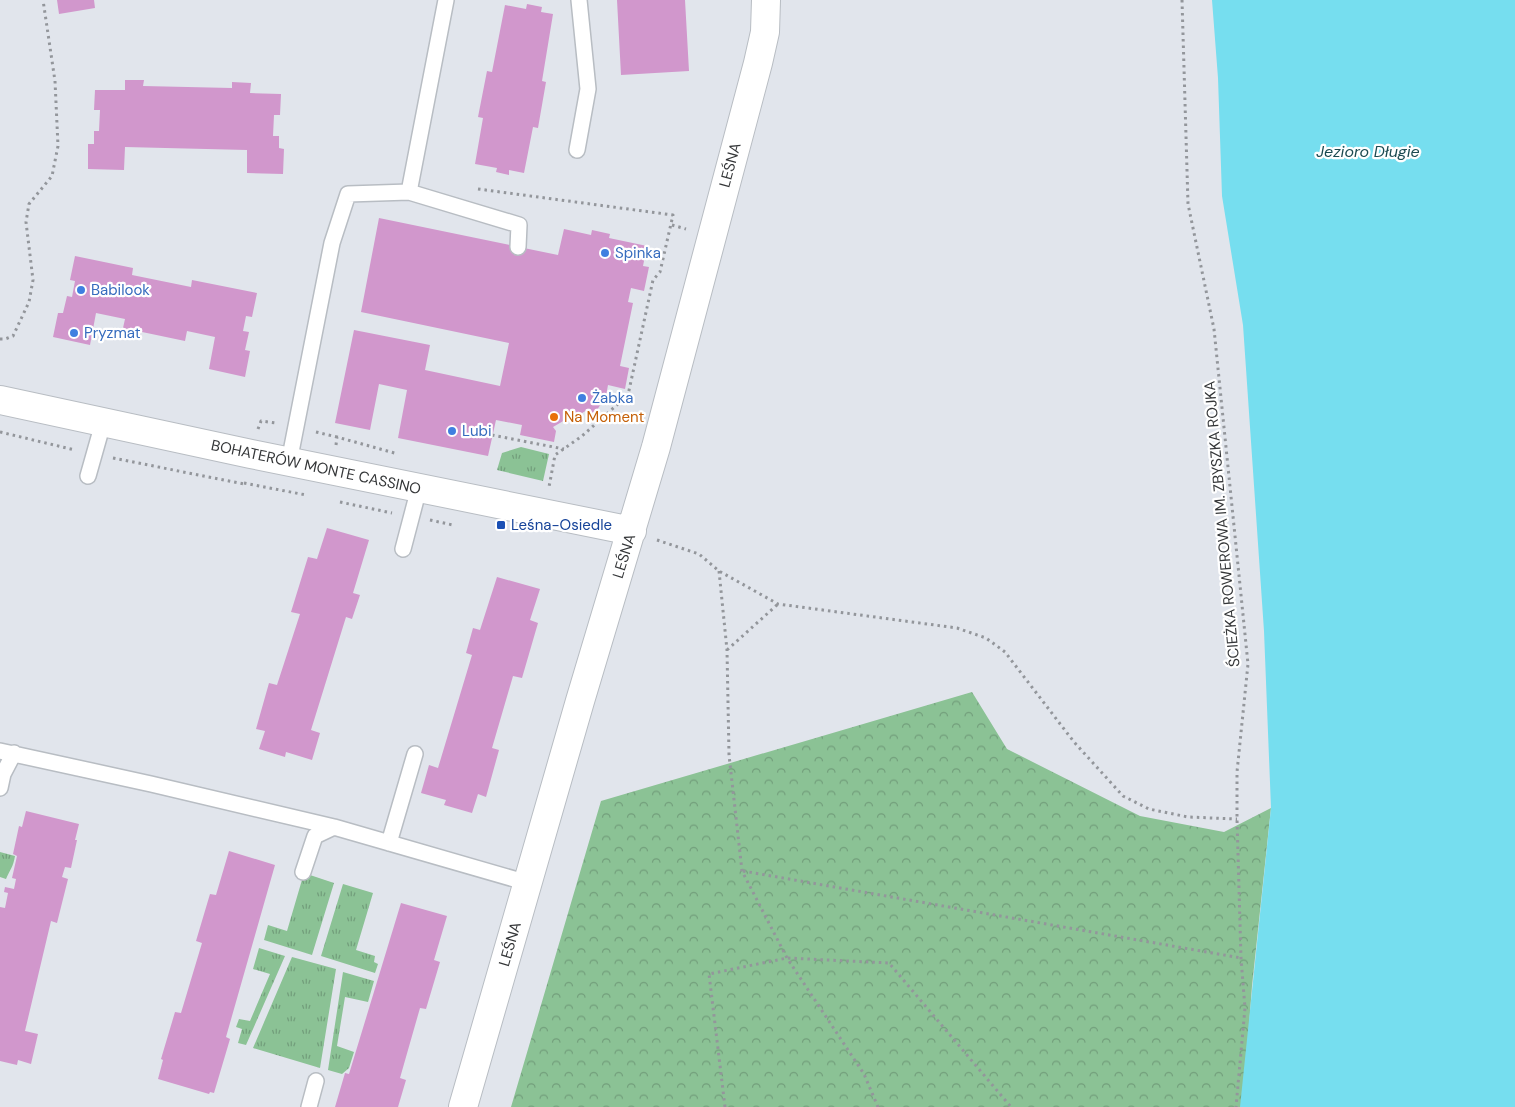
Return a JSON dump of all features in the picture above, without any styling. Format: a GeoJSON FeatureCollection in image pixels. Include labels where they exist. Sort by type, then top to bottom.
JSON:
{"type":"FeatureCollection","features":[{"type":"Feature","properties":{"kind":"street","name":"LEŚNA"},"geometry":{"type":"LineString","coordinates":[[463,1107],[580,701],[642,535],[656,447],[758,63],[765,32],[766,0]]}},
{"type":"Feature","properties":{"kind":"street","name":"BOHATERÓW MONTE CASSINO"},"geometry":{"type":"LineString","coordinates":[[0,400],[642,535]]}},
{"type":"Feature","properties":{"kind":"lane"},"geometry":{"type":"LineString","coordinates":[[408,192],[446,0]]}},
{"type":"Feature","properties":{"kind":"lane"},"geometry":{"type":"LineString","coordinates":[[577,150],[588,89],[579,0]]}},
{"type":"Feature","properties":{"kind":"lane"},"geometry":{"type":"LineString","coordinates":[[289,462],[332,243],[348,194],[408,192],[519,224],[518,247]]}},
{"type":"Feature","properties":{"kind":"lane"},"geometry":{"type":"LineString","coordinates":[[88,476],[104,423]]}},
{"type":"Feature","properties":{"kind":"lane"},"geometry":{"type":"LineString","coordinates":[[404,549],[419,488]]}},
{"type":"Feature","properties":{"kind":"lane"},"geometry":{"type":"LineString","coordinates":[[0,788],[7,752],[334,826],[528,883]]}},
{"type":"Feature","properties":{"kind":"lane"},"geometry":{"type":"LineString","coordinates":[[389,843],[415,754]]}},
{"type":"Feature","properties":{"kind":"lane"},"geometry":{"type":"LineString","coordinates":[[303,872],[315,836],[334,826]]}},
{"type":"Feature","properties":{"kind":"lane"},"geometry":{"type":"LineString","coordinates":[[309,1107],[316,1081]]}},
{"type":"Feature","properties":{"kind":"path"},"geometry":{"type":"LineString","coordinates":[[0,339],[13,336],[29,302],[33,280],[26,222],[29,204],[52,176],[58,146],[55,81],[43,0]]}},
{"type":"Feature","properties":{"kind":"path","name":"ŚCIEŻKA ROWEROWA IM. ZBYSZKA ROJKA"},"geometry":{"type":"LineString","coordinates":[[1182,0],[1188,204],[1214,329],[1248,664],[1237,772],[1241,958],[1245,1008],[1236,1107]]}},
{"type":"Feature","properties":{"kind":"path"},"geometry":{"type":"LineString","coordinates":[[469,188],[673,215],[660,272],[653,280],[628,395],[582,436],[555,455],[549,487]]}},
{"type":"Feature","properties":{"kind":"path"},"geometry":{"type":"LineString","coordinates":[[0,432],[94,454],[244,484]]}},
{"type":"Feature","properties":{"kind":"path"},"geometry":{"type":"LineString","coordinates":[[492,435],[564,449]]}},
{"type":"Feature","properties":{"kind":"path"},"geometry":{"type":"LineString","coordinates":[[642,535],[698,554],[719,571],[778,604],[958,628],[986,638],[1005,652],[1074,742],[1123,796],[1149,809],[1188,817],[1237,819]]}},
{"type":"Feature","properties":{"kind":"path"},"geometry":{"type":"LineString","coordinates":[[719,571],[727,650],[729,755],[742,871],[787,958],[864,1074],[878,1107]]}},
{"type":"Feature","properties":{"kind":"path"},"geometry":{"type":"LineString","coordinates":[[727,650],[778,604]]}},
{"type":"Feature","properties":{"kind":"path"},"geometry":{"type":"LineString","coordinates":[[742,871],[1241,958]]}},
{"type":"Feature","properties":{"kind":"path"},"geometry":{"type":"LineString","coordinates":[[724,1107],[709,974],[787,958],[889,963],[1012,1107]]}},
{"type":"Feature","properties":{"kind":"green space"},"geometry":{"type":"Polygon","coordinates":[[[521,447],[549,454],[543,481],[497,470],[502,453],[521,447]]]}},
{"type":"Feature","properties":{"kind":"green space"},"geometry":{"type":"Polygon","coordinates":[[[972,692],[1007,749],[1140,816],[1224,832],[1271,808],[1252,986],[1243,1107],[511,1107],[601,801],[972,692]]]}},
{"type":"Feature","properties":{"kind":"green space"},"geometry":{"type":"Polygon","coordinates":[[[0,852],[15,856],[6,879],[0,877],[0,852]]]}},
{"type":"Feature","properties":{"kind":"green space"},"geometry":{"type":"Polygon","coordinates":[[[304,873],[334,883],[312,955],[264,940],[268,925],[287,931],[304,873]]]}},
{"type":"Feature","properties":{"kind":"green space"},"geometry":{"type":"Polygon","coordinates":[[[343,884],[373,893],[356,950],[375,956],[374,962],[378,964],[375,973],[321,956],[343,884]]]}},
{"type":"Feature","properties":{"kind":"green space"},"geometry":{"type":"Polygon","coordinates":[[[259,948],[285,956],[246,1045],[238,1043],[242,1029],[236,1027],[239,1019],[250,1021],[270,974],[253,969],[259,948]]]}},
{"type":"Feature","properties":{"kind":"green space"},"geometry":{"type":"Polygon","coordinates":[[[292,957],[336,969],[320,1068],[253,1048],[292,957]]]}},
{"type":"Feature","properties":{"kind":"green space"},"geometry":{"type":"Polygon","coordinates":[[[343,972],[374,981],[368,1002],[345,997],[337,1046],[354,1052],[349,1068],[342,1074],[328,1070],[343,972]]]}},
{"type":"Feature","properties":{"kind":"water","name":"Jezioro Długie"},"geometry":{"type":"Polygon","coordinates":[[[1212,0],[1515,0],[1515,1107],[1240,1107],[1271,808],[1264,631],[1243,325],[1222,196],[1218,78],[1212,0]]]}},
{"type":"Feature","properties":{"kind":"building"},"geometry":{"type":"Polygon","coordinates":[[[57,0],[94,0],[95,8],[59,14],[57,0]]]}},
{"type":"Feature","properties":{"kind":"building"},"geometry":{"type":"Polygon","coordinates":[[[617,0],[685,0],[689,71],[621,75],[617,0]]]}},
{"type":"Feature","properties":{"kind":"building"},"geometry":{"type":"Polygon","coordinates":[[[527,4],[542,7],[541,12],[553,14],[542,81],[546,82],[538,128],[533,127],[524,173],[509,170],[509,175],[496,172],[497,168],[475,164],[483,118],[478,117],[487,71],[492,72],[505,5],[526,9],[527,4]]]}},
{"type":"Feature","properties":{"kind":"building"},"geometry":{"type":"Polygon","coordinates":[[[125,80],[144,80],[143,86],[232,88],[232,82],[251,83],[250,93],[281,94],[280,115],[274,115],[273,136],[279,136],[279,148],[284,149],[283,174],[247,173],[247,150],[125,147],[124,170],[88,169],[88,144],[94,144],[94,131],[99,131],[100,110],[94,110],[95,90],[125,90],[125,80]]]}},
{"type":"Feature","properties":{"kind":"building"},"geometry":{"type":"Polygon","coordinates":[[[379,218],[558,255],[564,229],[591,235],[592,230],[610,234],[609,238],[647,246],[643,266],[649,267],[644,291],[631,288],[628,302],[633,303],[620,366],[629,368],[625,389],[608,385],[606,396],[597,410],[590,414],[587,410],[566,423],[565,420],[553,427],[556,431],[554,442],[520,435],[522,425],[496,420],[488,456],[398,438],[407,390],[379,384],[370,430],[335,423],[354,330],[430,345],[425,370],[500,386],[509,343],[361,312],[379,218]]]}},
{"type":"Feature","properties":{"kind":"building"},"geometry":{"type":"Polygon","coordinates":[[[75,256],[133,268],[132,275],[191,287],[192,280],[257,293],[252,317],[246,316],[243,331],[249,332],[245,350],[250,351],[245,377],[209,369],[215,337],[187,331],[185,341],[123,328],[125,319],[96,313],[90,345],[53,337],[58,313],[63,313],[67,296],[72,297],[75,281],[70,280],[75,256]]]}},
{"type":"Feature","properties":{"kind":"building"},"geometry":{"type":"Polygon","coordinates":[[[327,528],[369,540],[353,593],[360,595],[352,619],[346,617],[311,730],[320,733],[312,760],[286,752],[285,757],[259,749],[265,731],[256,729],[269,683],[277,685],[300,614],[291,612],[308,557],[317,559],[327,528]]]}},
{"type":"Feature","properties":{"kind":"building"},"geometry":{"type":"Polygon","coordinates":[[[497,577],[540,589],[530,620],[538,623],[522,678],[513,676],[492,748],[499,750],[486,797],[478,794],[472,813],[444,805],[446,800],[421,793],[429,765],[438,768],[472,655],[466,653],[473,628],[480,630],[497,577]]]}},
{"type":"Feature","properties":{"kind":"building"},"geometry":{"type":"Polygon","coordinates":[[[26,811],[79,824],[71,868],[65,867],[62,877],[68,879],[57,923],[51,921],[25,1031],[38,1034],[31,1064],[18,1060],[17,1065],[0,1061],[0,907],[5,908],[8,893],[4,892],[5,887],[14,889],[16,879],[12,878],[17,856],[13,854],[19,826],[22,827],[26,811]]]}},
{"type":"Feature","properties":{"kind":"building"},"geometry":{"type":"Polygon","coordinates":[[[229,851],[275,865],[226,1037],[230,1039],[214,1093],[210,1092],[209,1094],[158,1079],[163,1060],[161,1059],[175,1012],[181,1013],[202,943],[196,941],[210,894],[216,895],[229,851]]]}},
{"type":"Feature","properties":{"kind":"building"},"geometry":{"type":"Polygon","coordinates":[[[401,903],[447,916],[434,960],[440,962],[426,1009],[420,1008],[400,1078],[406,1080],[398,1107],[335,1107],[345,1073],[349,1074],[401,903]]]}},
{"type":"Feature","properties":{"kind":"place","name":"Spinka"},"geometry":{"type":"Point","coordinates":[605,253]}},
{"type":"Feature","properties":{"kind":"place","name":"Babilook"},"geometry":{"type":"Point","coordinates":[81,290]}},
{"type":"Feature","properties":{"kind":"place","name":"Pryzmat"},"geometry":{"type":"Point","coordinates":[74,333]}},
{"type":"Feature","properties":{"kind":"place","name":"Żabka"},"geometry":{"type":"Point","coordinates":[582,398]}},
{"type":"Feature","properties":{"kind":"place","name":"Na Moment"},"geometry":{"type":"Point","coordinates":[554,417]}},
{"type":"Feature","properties":{"kind":"place","name":"Lubi"},"geometry":{"type":"Point","coordinates":[452,431]}},
{"type":"Feature","properties":{"kind":"place","name":"Leśna-Osiedle"},"geometry":{"type":"Point","coordinates":[501,525]}}]}
